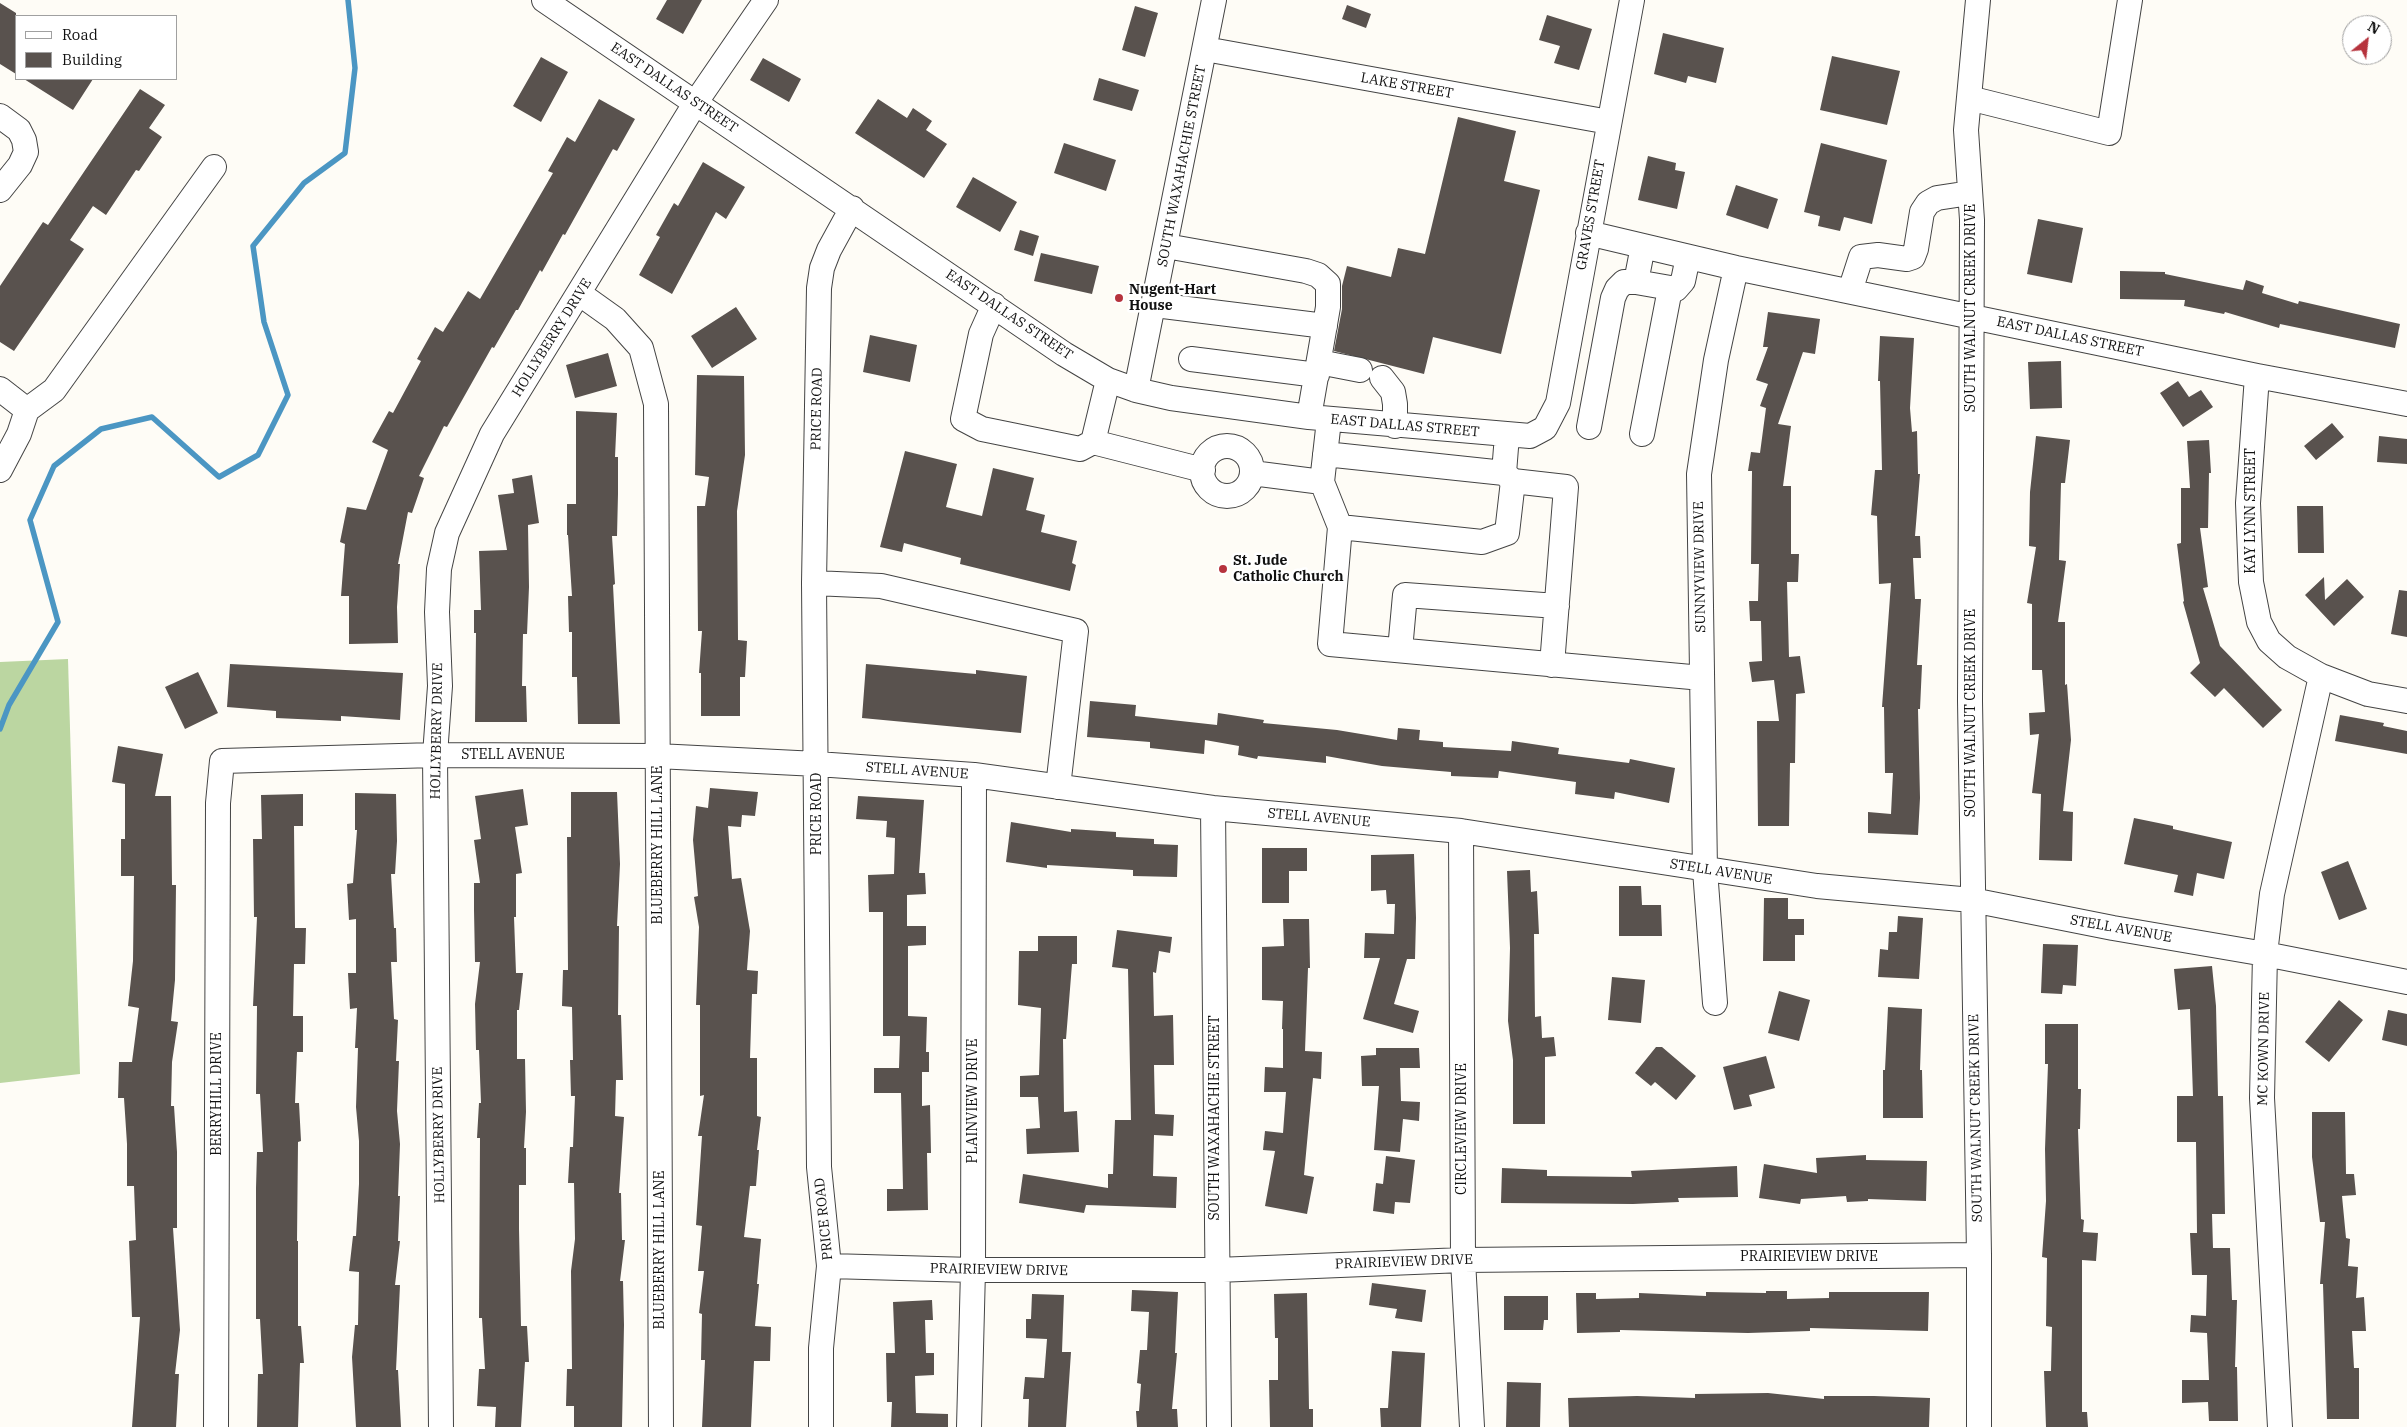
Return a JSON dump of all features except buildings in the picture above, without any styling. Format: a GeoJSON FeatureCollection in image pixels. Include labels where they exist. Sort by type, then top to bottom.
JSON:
{"type":"FeatureCollection","features":[{"type":"Feature","properties":{"kind":"street","name":"EAST DALLAS STREET"},"geometry":{"type":"LineString","coordinates":[[544,0],[1064,354],[1108,380],[1136,390],[1171,398],[1319,418],[1507,435],[1530,436],[1544,428]]}},
{"type":"Feature","properties":{"kind":"street","name":"HOLLYBERRY DRIVE"},"geometry":{"type":"LineString","coordinates":[[441,1427],[435,755],[440,686],[437,612],[440,569],[447,533],[492,434],[580,294],[696,102],[766,0]]}},
{"type":"Feature","properties":{"kind":"street","name":"SOUTH WAXAHACHIE STREET"},"geometry":{"type":"LineString","coordinates":[[1136,390],[1155,305],[1214,0]]}},
{"type":"Feature","properties":{"kind":"street","name":"GRAVES STREET"},"geometry":{"type":"LineString","coordinates":[[1544,428],[1558,403],[1632,0]]}},
{"type":"Feature","properties":{"kind":"street","name":"SOUTH WALNUT CREEK DRIVE"},"geometry":{"type":"LineString","coordinates":[[1978,0],[1966,130],[1970,193],[1970,701],[1979,1255],[1979,1427]]}},
{"type":"Feature","properties":{"kind":"street"},"geometry":{"type":"LineString","coordinates":[[1969,98],[2109,133],[2130,0]]}},
{"type":"Feature","properties":{"kind":"street","name":"LAKE STREET"},"geometry":{"type":"LineString","coordinates":[[1205,49],[1609,122]]}},
{"type":"Feature","properties":{"kind":"street"},"geometry":{"type":"LineString","coordinates":[[0,116],[19,130],[24,140],[26,152],[20,165],[0,190]]}},
{"type":"Feature","properties":{"kind":"street"},"geometry":{"type":"LineString","coordinates":[[0,470],[19,434],[27,410],[54,390],[214,166]]}},
{"type":"Feature","properties":{"kind":"street"},"geometry":{"type":"LineString","coordinates":[[1850,291],[1861,256],[1878,255],[1907,259],[1913,256],[1916,249],[1922,212],[1928,203],[1937,198],[1970,193]]}},
{"type":"Feature","properties":{"kind":"street","name":"PRICE ROAD"},"geometry":{"type":"LineString","coordinates":[[821,1427],[821,1348],[829,1266],[819,1167],[814,584],[819,288],[822,268],[829,250],[852,208]]}},
{"type":"Feature","properties":{"kind":"street","name":"EAST DALLAS STREET"},"geometry":{"type":"LineString","coordinates":[[1588,234],[1736,268],[2257,376],[2407,404]]}},
{"type":"Feature","properties":{"kind":"street"},"geometry":{"type":"LineString","coordinates":[[1166,246],[1318,275],[1328,284],[1328,307],[1318,368],[1319,418],[1325,454],[1322,482],[1340,527],[1330,644],[1702,678]]}},
{"type":"Feature","properties":{"kind":"street"},"geometry":{"type":"LineString","coordinates":[[1636,282],[1643,246]]}},
{"type":"Feature","properties":{"kind":"street"},"geometry":{"type":"LineString","coordinates":[[1589,427],[1613,298],[1619,285],[1624,282],[1636,282],[1670,289],[1680,286],[1683,281],[1688,256]]}},
{"type":"Feature","properties":{"kind":"street","name":"SUNNYVIEW DRIVE"},"geometry":{"type":"LineString","coordinates":[[1715,1003],[1705,870],[1699,474],[1716,360],[1736,268]]}},
{"type":"Feature","properties":{"kind":"street"},"geometry":{"type":"LineString","coordinates":[[1642,434],[1670,289]]}},
{"type":"Feature","properties":{"kind":"street","name":"BLUEBERRY HILL LANE"},"geometry":{"type":"LineString","coordinates":[[580,294],[615,319],[641,348],[656,404],[661,1427]]}},
{"type":"Feature","properties":{"kind":"street"},"geometry":{"type":"LineString","coordinates":[[1155,305],[1325,326]]}},
{"type":"Feature","properties":{"kind":"street"},"geometry":{"type":"LineString","coordinates":[[994,306],[981,334],[963,419],[982,429],[1080,449],[1093,442],[1202,470]]}},
{"type":"Feature","properties":{"kind":"street"},"geometry":{"type":"LineString","coordinates":[[1191,359],[1318,368],[1371,374],[1393,392],[1395,426]]}},
{"type":"Feature","properties":{"kind":"street","name":"KAY LYNN STREET"},"geometry":{"type":"LineString","coordinates":[[2257,376],[2248,503],[2251,582],[2258,622],[2269,641],[2287,656],[2321,676],[2368,694],[2407,701]]}},
{"type":"Feature","properties":{"kind":"street"},"geometry":{"type":"LineString","coordinates":[[1093,442],[1100,403],[1108,380]]}},
{"type":"Feature","properties":{"kind":"street"},"geometry":{"type":"LineString","coordinates":[[0,389],[27,410]]}},
{"type":"Feature","properties":{"kind":"street"},"geometry":{"type":"LineString","coordinates":[[1340,527],[1482,542],[1507,533],[1509,477],[1507,435]]}},
{"type":"Feature","properties":{"kind":"street"},"geometry":{"type":"LineString","coordinates":[[1229,446],[1243,452],[1248,458],[1252,473],[1250,481],[1238,493],[1221,495],[1207,486],[1202,470],[1208,455],[1221,447],[1229,446]]}},
{"type":"Feature","properties":{"kind":"street"},"geometry":{"type":"LineString","coordinates":[[1325,454],[1509,477],[1566,487],[1552,664]]}},
{"type":"Feature","properties":{"kind":"street"},"geometry":{"type":"LineString","coordinates":[[1252,473],[1322,482]]}},
{"type":"Feature","properties":{"kind":"street"},"geometry":{"type":"LineString","coordinates":[[814,584],[881,586],[1076,631],[1058,787]]}},
{"type":"Feature","properties":{"kind":"street"},"geometry":{"type":"LineString","coordinates":[[1400,650],[1405,595],[1557,606]]}},
{"type":"Feature","properties":{"kind":"street","name":"MC KOWN DRIVE"},"geometry":{"type":"LineString","coordinates":[[2280,1427],[2262,1098],[2265,954],[2272,894],[2321,676]]}},
{"type":"Feature","properties":{"kind":"street","name":"STELL AVENUE"},"geometry":{"type":"LineString","coordinates":[[222,761],[435,755],[657,756],[817,764],[974,775],[1213,808],[1461,830],[1705,870],[1817,886],[1972,900],[2407,982]]}},
{"type":"Feature","properties":{"kind":"street","name":"BERRYHILL DRIVE"},"geometry":{"type":"LineString","coordinates":[[216,1427],[218,803],[222,761]]}},
{"type":"Feature","properties":{"kind":"street","name":"PLAINVIEW DRIVE"},"geometry":{"type":"LineString","coordinates":[[969,1427],[973,1270],[974,775]]}},
{"type":"Feature","properties":{"kind":"street","name":"SOUTH WAXAHACHIE STREET"},"geometry":{"type":"LineString","coordinates":[[1213,808],[1219,1427]]}},
{"type":"Feature","properties":{"kind":"street","name":"CIRCLEVIEW DRIVE"},"geometry":{"type":"LineString","coordinates":[[1461,830],[1463,1260],[1472,1427]]}},
{"type":"Feature","properties":{"kind":"street","name":"PRAIRIEVIEW DRIVE"},"geometry":{"type":"LineString","coordinates":[[829,1266],[973,1270],[1217,1270],[1463,1260],[1979,1255]]}},
{"type":"Feature","properties":{"kind":"green space"},"geometry":{"type":"Polygon","coordinates":[[[68,659],[80,1074],[0,1083],[0,662],[68,659]]]}},
{"type":"Feature","properties":{"kind":"waterway"},"geometry":{"type":"LineString","coordinates":[[0,729],[9,705],[58,622],[30,520],[54,466],[101,429],[152,417],[219,477],[258,455],[288,395],[264,322],[253,246],[304,183],[345,153],[355,68],[348,0]]}},
{"type":"Feature","properties":{"kind":"place","name":"Nugent-Hart House"},"geometry":{"type":"Point","coordinates":[1119,298]}},
{"type":"Feature","properties":{"kind":"place","name":"St. Jude Catholic Church"},"geometry":{"type":"Point","coordinates":[1223,569]}}]}
